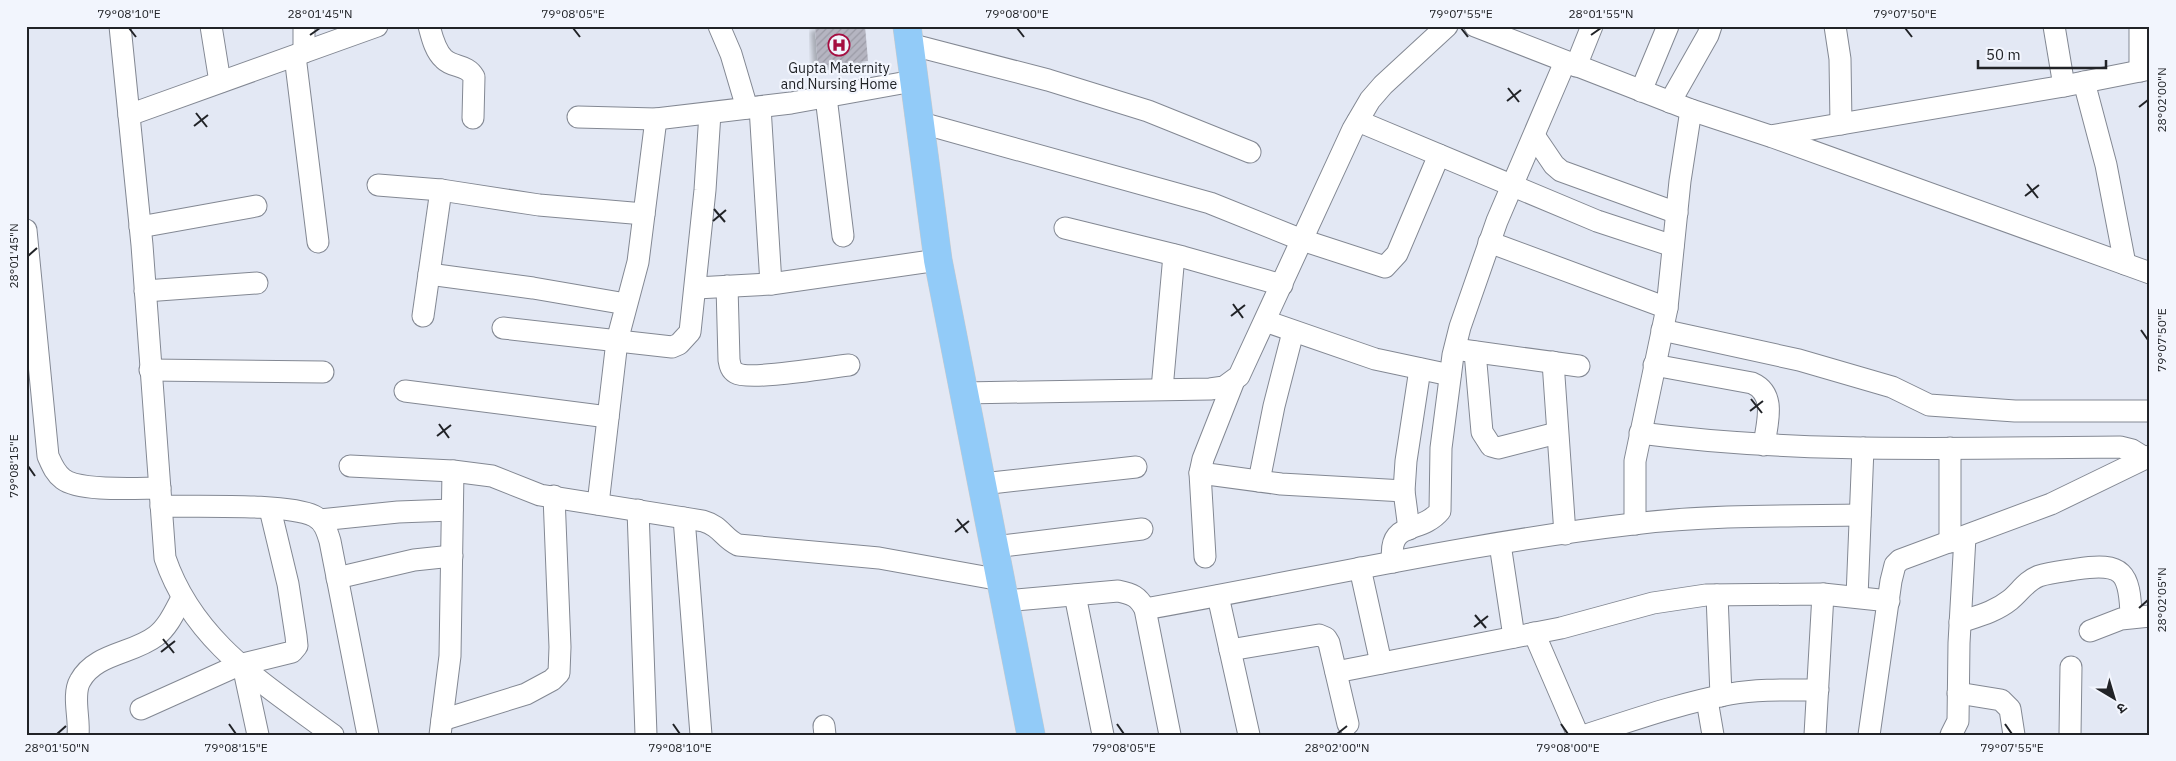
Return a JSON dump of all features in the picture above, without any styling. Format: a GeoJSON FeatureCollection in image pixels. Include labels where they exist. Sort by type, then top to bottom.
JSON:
{"type":"FeatureCollection","features":[{"type":"Feature","properties":{"kind":"main road"},"geometry":{"type":"LineString","coordinates":[[908,35],[918,122],[938,260],[1031,735]]}},
{"type":"Feature","properties":{"kind":"street"},"geometry":{"type":"LineString","coordinates":[[120,26],[140,227],[166,558],[182,598],[222,650],[242,668],[333,735]]}},
{"type":"Feature","properties":{"kind":"street"},"geometry":{"type":"LineString","coordinates":[[211,26],[220,82]]}},
{"type":"Feature","properties":{"kind":"street"},"geometry":{"type":"LineString","coordinates":[[304,26],[300,54],[318,242]]}},
{"type":"Feature","properties":{"kind":"street"},"geometry":{"type":"LineString","coordinates":[[128,115],[377,26]]}},
{"type":"Feature","properties":{"kind":"street"},"geometry":{"type":"LineString","coordinates":[[429,26],[435,44],[443,59],[471,72],[474,77],[473,118]]}},
{"type":"Feature","properties":{"kind":"street"},"geometry":{"type":"LineString","coordinates":[[719,26],[753,107],[772,284]]}},
{"type":"Feature","properties":{"kind":"street"},"geometry":{"type":"LineString","coordinates":[[1205,557],[1200,473],[1203,459],[1233,383],[1239,376],[1266,321],[1358,121],[1370,100],[1383,85],[1447,26]]}},
{"type":"Feature","properties":{"kind":"street"},"geometry":{"type":"LineString","coordinates":[[1475,26],[1518,34],[1571,64],[1691,110],[1770,136],[2150,273]]}},
{"type":"Feature","properties":{"kind":"street"},"geometry":{"type":"LineString","coordinates":[[1393,562],[1393,541],[1398,534],[1435,518],[1440,511],[1442,448],[1454,349],[1489,242],[1534,137],[1592,26]]}},
{"type":"Feature","properties":{"kind":"street"},"geometry":{"type":"LineString","coordinates":[[1641,91],[1668,26]]}},
{"type":"Feature","properties":{"kind":"street"},"geometry":{"type":"LineString","coordinates":[[1670,102],[1708,35],[1711,26]]}},
{"type":"Feature","properties":{"kind":"street"},"geometry":{"type":"LineString","coordinates":[[1835,26],[1840,59],[1841,124]]}},
{"type":"Feature","properties":{"kind":"street"},"geometry":{"type":"LineString","coordinates":[[2054,26],[2074,84],[2106,165],[2125,264]]}},
{"type":"Feature","properties":{"kind":"street"},"geometry":{"type":"LineString","coordinates":[[1770,136],[2145,70],[2140,26]]}},
{"type":"Feature","properties":{"kind":"street"},"geometry":{"type":"LineString","coordinates":[[908,35],[1148,111],[1250,152]]}},
{"type":"Feature","properties":{"kind":"street"},"geometry":{"type":"LineString","coordinates":[[578,117],[656,119],[826,97],[913,81]]}},
{"type":"Feature","properties":{"kind":"street"},"geometry":{"type":"LineString","coordinates":[[826,97],[843,236]]}},
{"type":"Feature","properties":{"kind":"street"},"geometry":{"type":"LineString","coordinates":[[1634,524],[1634,476],[1640,433],[1667,308],[1677,212],[1691,110]]}},
{"type":"Feature","properties":{"kind":"street"},"geometry":{"type":"LineString","coordinates":[[503,328],[672,347],[679,344],[690,332],[696,288],[710,113]]}},
{"type":"Feature","properties":{"kind":"street"},"geometry":{"type":"LineString","coordinates":[[598,504],[617,341],[638,262],[656,119]]}},
{"type":"Feature","properties":{"kind":"street"},"geometry":{"type":"LineString","coordinates":[[1358,121],[1597,221],[1673,246]]}},
{"type":"Feature","properties":{"kind":"street"},"geometry":{"type":"LineString","coordinates":[[918,122],[1210,203],[1302,240],[1376,266],[1385,267],[1396,254],[1439,155]]}},
{"type":"Feature","properties":{"kind":"street"},"geometry":{"type":"LineString","coordinates":[[1534,137],[1554,165],[1562,171],[1677,212]]}},
{"type":"Feature","properties":{"kind":"street"},"geometry":{"type":"LineString","coordinates":[[378,184],[441,190],[539,205],[644,214]]}},
{"type":"Feature","properties":{"kind":"street"},"geometry":{"type":"LineString","coordinates":[[422,316],[441,190]]}},
{"type":"Feature","properties":{"kind":"street"},"geometry":{"type":"LineString","coordinates":[[140,227],[256,206]]}},
{"type":"Feature","properties":{"kind":"street"},"geometry":{"type":"LineString","coordinates":[[1065,228],[1174,255],[1282,285]]}},
{"type":"Feature","properties":{"kind":"street"},"geometry":{"type":"LineString","coordinates":[[26,230],[48,456],[57,474],[65,481],[78,484],[160,497],[313,515],[320,520],[326,527],[368,735]]}},
{"type":"Feature","properties":{"kind":"street"},"geometry":{"type":"LineString","coordinates":[[1489,242],[1667,308]]}},
{"type":"Feature","properties":{"kind":"street"},"geometry":{"type":"LineString","coordinates":[[1162,389],[1174,255]]}},
{"type":"Feature","properties":{"kind":"street"},"geometry":{"type":"LineString","coordinates":[[696,288],[772,284],[938,260]]}},
{"type":"Feature","properties":{"kind":"street"},"geometry":{"type":"LineString","coordinates":[[429,274],[533,288],[626,304]]}},
{"type":"Feature","properties":{"kind":"street"},"geometry":{"type":"LineString","coordinates":[[145,292],[257,283]]}},
{"type":"Feature","properties":{"kind":"street"},"geometry":{"type":"LineString","coordinates":[[727,286],[729,360],[731,369],[737,374],[755,375],[850,365]]}},
{"type":"Feature","properties":{"kind":"street"},"geometry":{"type":"LineString","coordinates":[[1266,321],[1375,359],[1450,376]]}},
{"type":"Feature","properties":{"kind":"street"},"geometry":{"type":"LineString","coordinates":[[1662,330],[1799,360],[1892,387],[1929,405],[2015,411],[2150,411]]}},
{"type":"Feature","properties":{"kind":"street"},"geometry":{"type":"LineString","coordinates":[[1259,481],[1274,406],[1293,332]]}},
{"type":"Feature","properties":{"kind":"street"},"geometry":{"type":"LineString","coordinates":[[1454,349],[1579,366]]}},
{"type":"Feature","properties":{"kind":"street"},"geometry":{"type":"LineString","coordinates":[[1475,352],[1482,432],[1491,446],[1498,448],[1557,433]]}},
{"type":"Feature","properties":{"kind":"street"},"geometry":{"type":"LineString","coordinates":[[1553,362],[1565,534]]}},
{"type":"Feature","properties":{"kind":"street"},"geometry":{"type":"LineString","coordinates":[[1654,366],[1752,383],[1761,387],[1767,395],[1769,406],[1764,445]]}},
{"type":"Feature","properties":{"kind":"street"},"geometry":{"type":"LineString","coordinates":[[1409,529],[1404,491],[1406,461],[1420,369]]}},
{"type":"Feature","properties":{"kind":"street"},"geometry":{"type":"LineString","coordinates":[[150,370],[324,372]]}},
{"type":"Feature","properties":{"kind":"street"},"geometry":{"type":"LineString","coordinates":[[963,393],[1210,389],[1224,388],[1233,383]]}},
{"type":"Feature","properties":{"kind":"street"},"geometry":{"type":"LineString","coordinates":[[405,391],[608,417]]}},
{"type":"Feature","properties":{"kind":"street"},"geometry":{"type":"LineString","coordinates":[[1640,433],[1764,445],[1863,448],[2120,447],[2148,457]]}},
{"type":"Feature","properties":{"kind":"street"},"geometry":{"type":"LineString","coordinates":[[1857,597],[1863,448]]}},
{"type":"Feature","properties":{"kind":"street"},"geometry":{"type":"LineString","coordinates":[[1950,448],[1957,539],[1960,622],[1958,721],[1952,735]]}},
{"type":"Feature","properties":{"kind":"street"},"geometry":{"type":"LineString","coordinates":[[1869,735],[1888,601],[1896,565],[1900,560],[2051,504],[2148,457]]}},
{"type":"Feature","properties":{"kind":"street"},"geometry":{"type":"LineString","coordinates":[[350,466],[453,471],[492,476],[540,495],[715,524],[731,542],[738,545],[880,558],[1003,590],[1076,595],[1118,591],[1131,593],[1139,598],[1145,609],[1170,735]]}},
{"type":"Feature","properties":{"kind":"street"},"geometry":{"type":"LineString","coordinates":[[982,484],[1136,467]]}},
{"type":"Feature","properties":{"kind":"street"},"geometry":{"type":"LineString","coordinates":[[453,471],[450,656],[441,727],[526,694],[552,680],[559,672],[560,647],[554,496]]}},
{"type":"Feature","properties":{"kind":"street"},"geometry":{"type":"LineString","coordinates":[[1200,473],[1259,481],[1404,491]]}},
{"type":"Feature","properties":{"kind":"street"},"geometry":{"type":"LineString","coordinates":[[141,709],[242,668],[292,652],[296,646],[288,584],[270,509]]}},
{"type":"Feature","properties":{"kind":"street"},"geometry":{"type":"LineString","coordinates":[[320,520],[398,512],[452,510]]}},
{"type":"Feature","properties":{"kind":"street"},"geometry":{"type":"LineString","coordinates":[[638,510],[646,735]]}},
{"type":"Feature","properties":{"kind":"street"},"geometry":{"type":"LineString","coordinates":[[1145,609],[1393,562],[1634,524],[1772,516],[1860,515]]}},
{"type":"Feature","properties":{"kind":"street"},"geometry":{"type":"LineString","coordinates":[[684,518],[701,735]]}},
{"type":"Feature","properties":{"kind":"street"},"geometry":{"type":"LineString","coordinates":[[994,547],[1142,529]]}},
{"type":"Feature","properties":{"kind":"street"},"geometry":{"type":"LineString","coordinates":[[1500,544],[1524,635],[1578,735]]}},
{"type":"Feature","properties":{"kind":"street"},"geometry":{"type":"LineString","coordinates":[[337,578],[414,560],[452,556]]}},
{"type":"Feature","properties":{"kind":"street"},"geometry":{"type":"LineString","coordinates":[[1960,622],[1988,614],[2010,600],[2031,580],[2040,575],[2100,566],[2116,570],[2128,583],[2140,616],[2090,631]]}},
{"type":"Feature","properties":{"kind":"street"},"geometry":{"type":"LineString","coordinates":[[1360,568],[1381,663]]}},
{"type":"Feature","properties":{"kind":"street"},"geometry":{"type":"LineString","coordinates":[[1336,672],[1561,628],[1653,603],[1716,594],[1823,594],[1888,601]]}},
{"type":"Feature","properties":{"kind":"street"},"geometry":{"type":"LineString","coordinates":[[1713,735],[1716,594]]}},
{"type":"Feature","properties":{"kind":"street"},"geometry":{"type":"LineString","coordinates":[[1815,735],[1823,594]]}},
{"type":"Feature","properties":{"kind":"street"},"geometry":{"type":"LineString","coordinates":[[1076,595],[1103,735]]}},
{"type":"Feature","properties":{"kind":"street"},"geometry":{"type":"LineString","coordinates":[[1218,596],[1249,735]]}},
{"type":"Feature","properties":{"kind":"street"},"geometry":{"type":"LineString","coordinates":[[78,735],[80,722],[77,691],[80,681],[95,665],[146,643],[157,636],[167,624],[182,598]]}},
{"type":"Feature","properties":{"kind":"street"},"geometry":{"type":"LineString","coordinates":[[1230,650],[1319,635],[1326,638],[1329,643],[1348,724]]}},
{"type":"Feature","properties":{"kind":"street"},"geometry":{"type":"LineString","coordinates":[[2070,735],[2071,667]]}},
{"type":"Feature","properties":{"kind":"street"},"geometry":{"type":"LineString","coordinates":[[242,668],[258,735]]}},
{"type":"Feature","properties":{"kind":"street"},"geometry":{"type":"LineString","coordinates":[[1586,735],[1651,714],[1714,698],[1752,691],[1818,690]]}},
{"type":"Feature","properties":{"kind":"street"},"geometry":{"type":"LineString","coordinates":[[1958,693],[2001,700],[2010,709],[2014,735]]}},
{"type":"Feature","properties":{"kind":"building"},"geometry":{"type":"Polygon","coordinates":[[[815,26],[865,26],[868,61],[818,66],[815,26]]]}},
{"type":"Feature","properties":{"kind":"place","name":"Gupta Maternity and Nursing Home"},"geometry":{"type":"Point","coordinates":[839,45]}}]}
